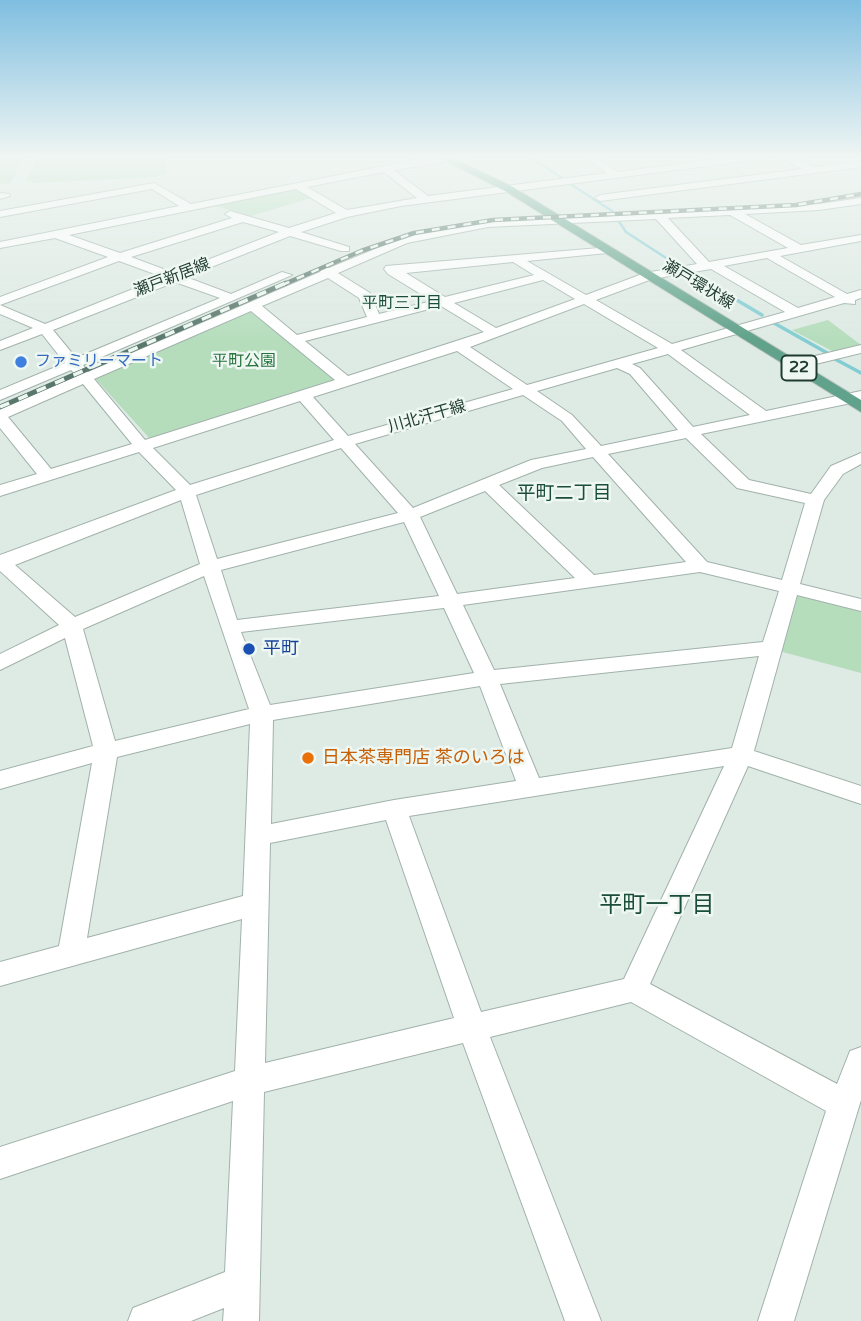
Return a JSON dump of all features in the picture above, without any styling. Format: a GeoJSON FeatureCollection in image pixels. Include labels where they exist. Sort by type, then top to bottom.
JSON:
{"type":"FeatureCollection","features":[{"type":"Feature","properties":{"kind":"main road","name":"瀬戸環状線"},"geometry":{"type":"LineString","coordinates":[[555,218],[857,400]]}},
{"type":"Feature","properties":{"kind":"street"},"geometry":{"type":"LineString","coordinates":[[0,245],[137,218]]}},
{"type":"Feature","properties":{"kind":"street"},"geometry":{"type":"LineString","coordinates":[[0,301],[120,257],[243,218],[350,247],[0,395]]}},
{"type":"Feature","properties":{"kind":"street","name":"瀬戸新居線"},"geometry":{"type":"LineString","coordinates":[[0,346],[290,232],[334,218]]}},
{"type":"Feature","properties":{"kind":"street"},"geometry":{"type":"LineString","coordinates":[[374,238],[446,221],[488,218]]}},
{"type":"Feature","properties":{"kind":"street"},"geometry":{"type":"LineString","coordinates":[[48,476],[0,417],[326,271],[404,240],[458,229],[571,218]]}},
{"type":"Feature","properties":{"kind":"street"},"geometry":{"type":"LineString","coordinates":[[662,218],[710,265],[795,312]]}},
{"type":"Feature","properties":{"kind":"street"},"geometry":{"type":"LineString","coordinates":[[743,218],[799,249]]}},
{"type":"Feature","properties":{"kind":"street"},"geometry":{"type":"LineString","coordinates":[[56,233],[230,298]]}},
{"type":"Feature","properties":{"kind":"street"},"geometry":{"type":"LineString","coordinates":[[0,491],[460,346],[649,275],[861,238]]}},
{"type":"Feature","properties":{"kind":"street"},"geometry":{"type":"LineString","coordinates":[[393,271],[607,249]]}},
{"type":"Feature","properties":{"kind":"street"},"geometry":{"type":"LineString","coordinates":[[366,254],[496,334]]}},
{"type":"Feature","properties":{"kind":"street"},"geometry":{"type":"LineString","coordinates":[[770,255],[861,307]]}},
{"type":"Feature","properties":{"kind":"street"},"geometry":{"type":"LineString","coordinates":[[514,258],[669,348],[761,415]]}},
{"type":"Feature","properties":{"kind":"street"},"geometry":{"type":"LineString","coordinates":[[326,271],[365,296],[375,320]]}},
{"type":"Feature","properties":{"kind":"street"},"geometry":{"type":"LineString","coordinates":[[297,339],[544,276]]}},
{"type":"Feature","properties":{"kind":"street","name":"川北汗干線"},"geometry":{"type":"LineString","coordinates":[[1,563],[187,492],[344,442],[861,295]]}},
{"type":"Feature","properties":{"kind":"street"},"geometry":{"type":"LineString","coordinates":[[253,305],[297,339],[345,382]]}},
{"type":"Feature","properties":{"kind":"street"},"geometry":{"type":"LineString","coordinates":[[0,309],[44,328],[142,446],[187,492],[229,628],[262,714],[241,1321]]}},
{"type":"Feature","properties":{"kind":"street"},"geometry":{"type":"LineString","coordinates":[[460,346],[567,418],[701,566]]}},
{"type":"Feature","properties":{"kind":"street"},"geometry":{"type":"LineString","coordinates":[[795,365],[861,349]]}},
{"type":"Feature","properties":{"kind":"street"},"geometry":{"type":"LineString","coordinates":[[618,363],[635,371],[689,432],[743,484],[815,500]]}},
{"type":"Feature","properties":{"kind":"street"},"geometry":{"type":"LineString","coordinates":[[304,396],[410,515],[487,677],[531,788]]}},
{"type":"Feature","properties":{"kind":"street"},"geometry":{"type":"LineString","coordinates":[[0,663],[72,626],[209,567],[410,515],[537,464],[761,415],[857,400]]}},
{"type":"Feature","properties":{"kind":"street"},"geometry":{"type":"LineString","coordinates":[[633,989],[741,755],[815,500],[836,470],[861,458]]}},
{"type":"Feature","properties":{"kind":"street"},"geometry":{"type":"LineString","coordinates":[[489,485],[590,582]]}},
{"type":"Feature","properties":{"kind":"street"},"geometry":{"type":"LineString","coordinates":[[1,563],[72,626],[106,751],[71,953]]}},
{"type":"Feature","properties":{"kind":"street"},"geometry":{"type":"LineString","coordinates":[[229,628],[451,601],[701,566],[861,604]]}},
{"type":"Feature","properties":{"kind":"street"},"geometry":{"type":"LineString","coordinates":[[0,780],[106,751],[262,714],[487,677],[771,648]]}},
{"type":"Feature","properties":{"kind":"street"},"geometry":{"type":"LineString","coordinates":[[258,836],[394,809],[741,755],[861,794]]}},
{"type":"Feature","properties":{"kind":"street"},"geometry":{"type":"LineString","coordinates":[[394,809],[472,1028],[583,1321]]}},
{"type":"Feature","properties":{"kind":"street"},"geometry":{"type":"LineString","coordinates":[[0,974],[255,904]]}},
{"type":"Feature","properties":{"kind":"street"},"geometry":{"type":"LineString","coordinates":[[0,1163],[249,1081],[633,989],[844,1104]]}},
{"type":"Feature","properties":{"kind":"street"},"geometry":{"type":"LineString","coordinates":[[776,1321],[844,1104],[861,1060]]}},
{"type":"Feature","properties":{"kind":"street"},"geometry":{"type":"LineString","coordinates":[[146,1321],[242,1283]]}},
{"type":"Feature","properties":{"kind":"green space","name":"平町公園"},"geometry":{"type":"Polygon","coordinates":[[[252,308],[340,381],[151,440],[94,377],[252,308]]]}},
{"type":"Feature","properties":{"kind":"green space"},"geometry":{"type":"Polygon","coordinates":[[[828,320],[861,346],[836,353],[792,330],[828,320]]]}},
{"type":"Feature","properties":{"kind":"green space"},"geometry":{"type":"Polygon","coordinates":[[[796,592],[861,608],[861,673],[779,651],[796,592]]]}},
{"type":"Feature","properties":{"kind":"waterway"},"geometry":{"type":"LineString","coordinates":[[616,218],[626,232],[680,267]]}},
{"type":"Feature","properties":{"kind":"waterway"},"geometry":{"type":"LineString","coordinates":[[688,272],[711,285]]}},
{"type":"Feature","properties":{"kind":"waterway"},"geometry":{"type":"LineString","coordinates":[[708,283],[762,315]]}},
{"type":"Feature","properties":{"kind":"waterway"},"geometry":{"type":"LineString","coordinates":[[774,323],[829,354]]}},
{"type":"Feature","properties":{"kind":"waterway"},"geometry":{"type":"LineString","coordinates":[[835,359],[861,373]]}},
{"type":"Feature","properties":{"kind":"railway"},"geometry":{"type":"LineString","coordinates":[[282,285],[361,251],[414,233],[493,220],[541,218]]}},
{"type":"Feature","properties":{"kind":"railway"},"geometry":{"type":"LineString","coordinates":[[0,407],[286,283]]}},
{"type":"Feature","properties":{"kind":"place","name":"ファミリーマート"},"geometry":{"type":"Point","coordinates":[21,362]}},
{"type":"Feature","properties":{"kind":"place","name":"平町"},"geometry":{"type":"Point","coordinates":[249,649]}},
{"type":"Feature","properties":{"kind":"place","name":"日本茶専門店 茶のいろは"},"geometry":{"type":"Point","coordinates":[308,758]}},
{"type":"Feature","properties":{"kind":"district","name":"平町三丁目"},"geometry":{"type":"Point","coordinates":[402,304]}},
{"type":"Feature","properties":{"kind":"district","name":"平町二丁目"},"geometry":{"type":"Point","coordinates":[564,494]}},
{"type":"Feature","properties":{"kind":"district","name":"平町一丁目"},"geometry":{"type":"Point","coordinates":[657,906]}}]}
